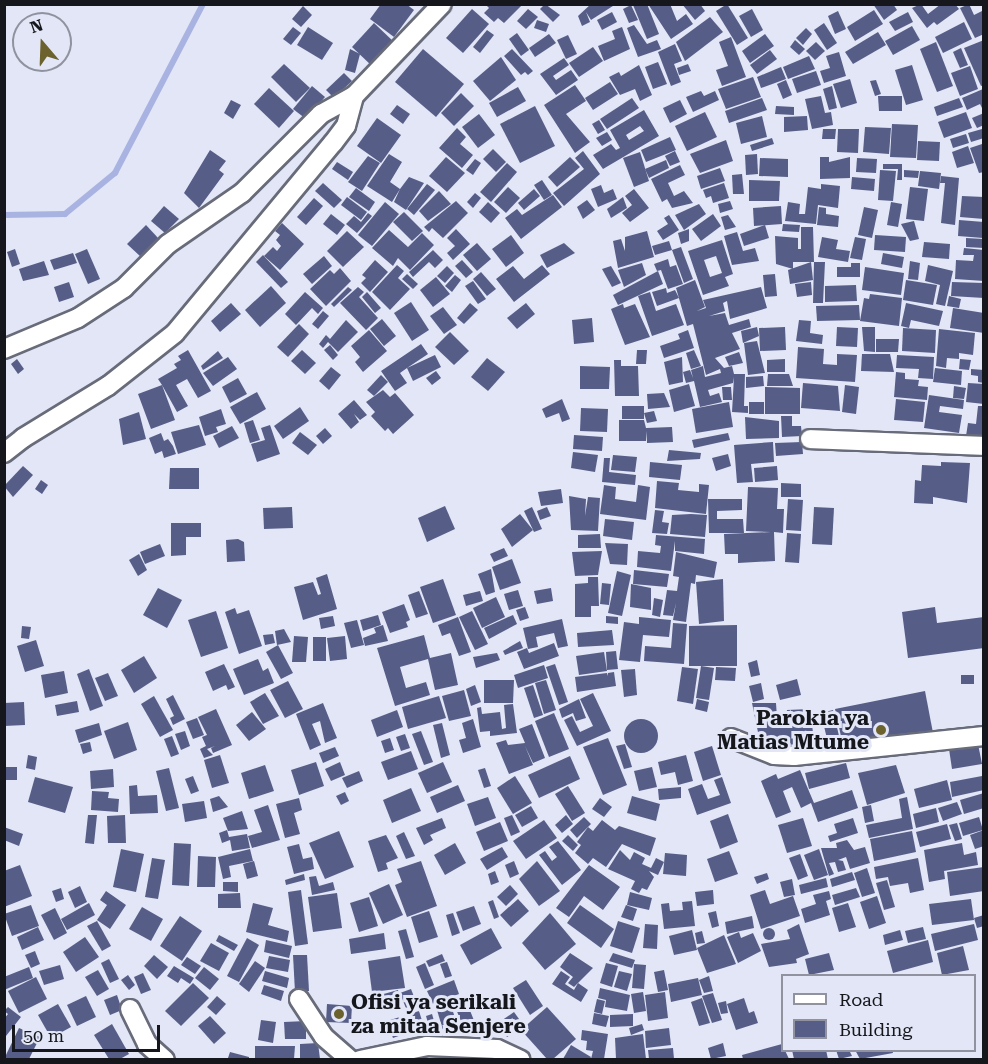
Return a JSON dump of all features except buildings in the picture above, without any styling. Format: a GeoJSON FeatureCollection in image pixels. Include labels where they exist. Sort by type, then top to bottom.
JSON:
{"type":"FeatureCollection","features":[{"type":"Feature","properties":{"kind":"street"},"geometry":{"type":"LineString","coordinates":[[4,349],[78,318],[124,288],[168,244],[242,193],[321,114],[354,96],[442,4]]}},
{"type":"Feature","properties":{"kind":"street"},"geometry":{"type":"LineString","coordinates":[[4,453],[134,367],[175,333],[346,126],[354,96]]}},
{"type":"Feature","properties":{"kind":"street"},"geometry":{"type":"LineString","coordinates":[[810,439],[984,446]]}},
{"type":"Feature","properties":{"kind":"street"},"geometry":{"type":"LineString","coordinates":[[731,738],[774,755],[794,756],[984,736]]}},
{"type":"Feature","properties":{"kind":"street"},"geometry":{"type":"LineString","coordinates":[[299,999],[324,1037],[350,1059]]}},
{"type":"Feature","properties":{"kind":"street"},"geometry":{"type":"LineString","coordinates":[[130,1009],[147,1044],[165,1059]]}},
{"type":"Feature","properties":{"kind":"street"},"geometry":{"type":"LineString","coordinates":[[360,1059],[427,1046],[497,1049],[521,1059]]}},
{"type":"Feature","properties":{"kind":"waterway"},"geometry":{"type":"LineString","coordinates":[[4,215],[65,214],[115,173],[203,4]]}},
{"type":"Feature","properties":{"kind":"place","name":"Parokia ya Matias Mtume"},"geometry":{"type":"Point","coordinates":[881,730]}},
{"type":"Feature","properties":{"kind":"place","name":"Ofisi ya serikali za mitaa Senjere"},"geometry":{"type":"Point","coordinates":[339,1014]}}]}
